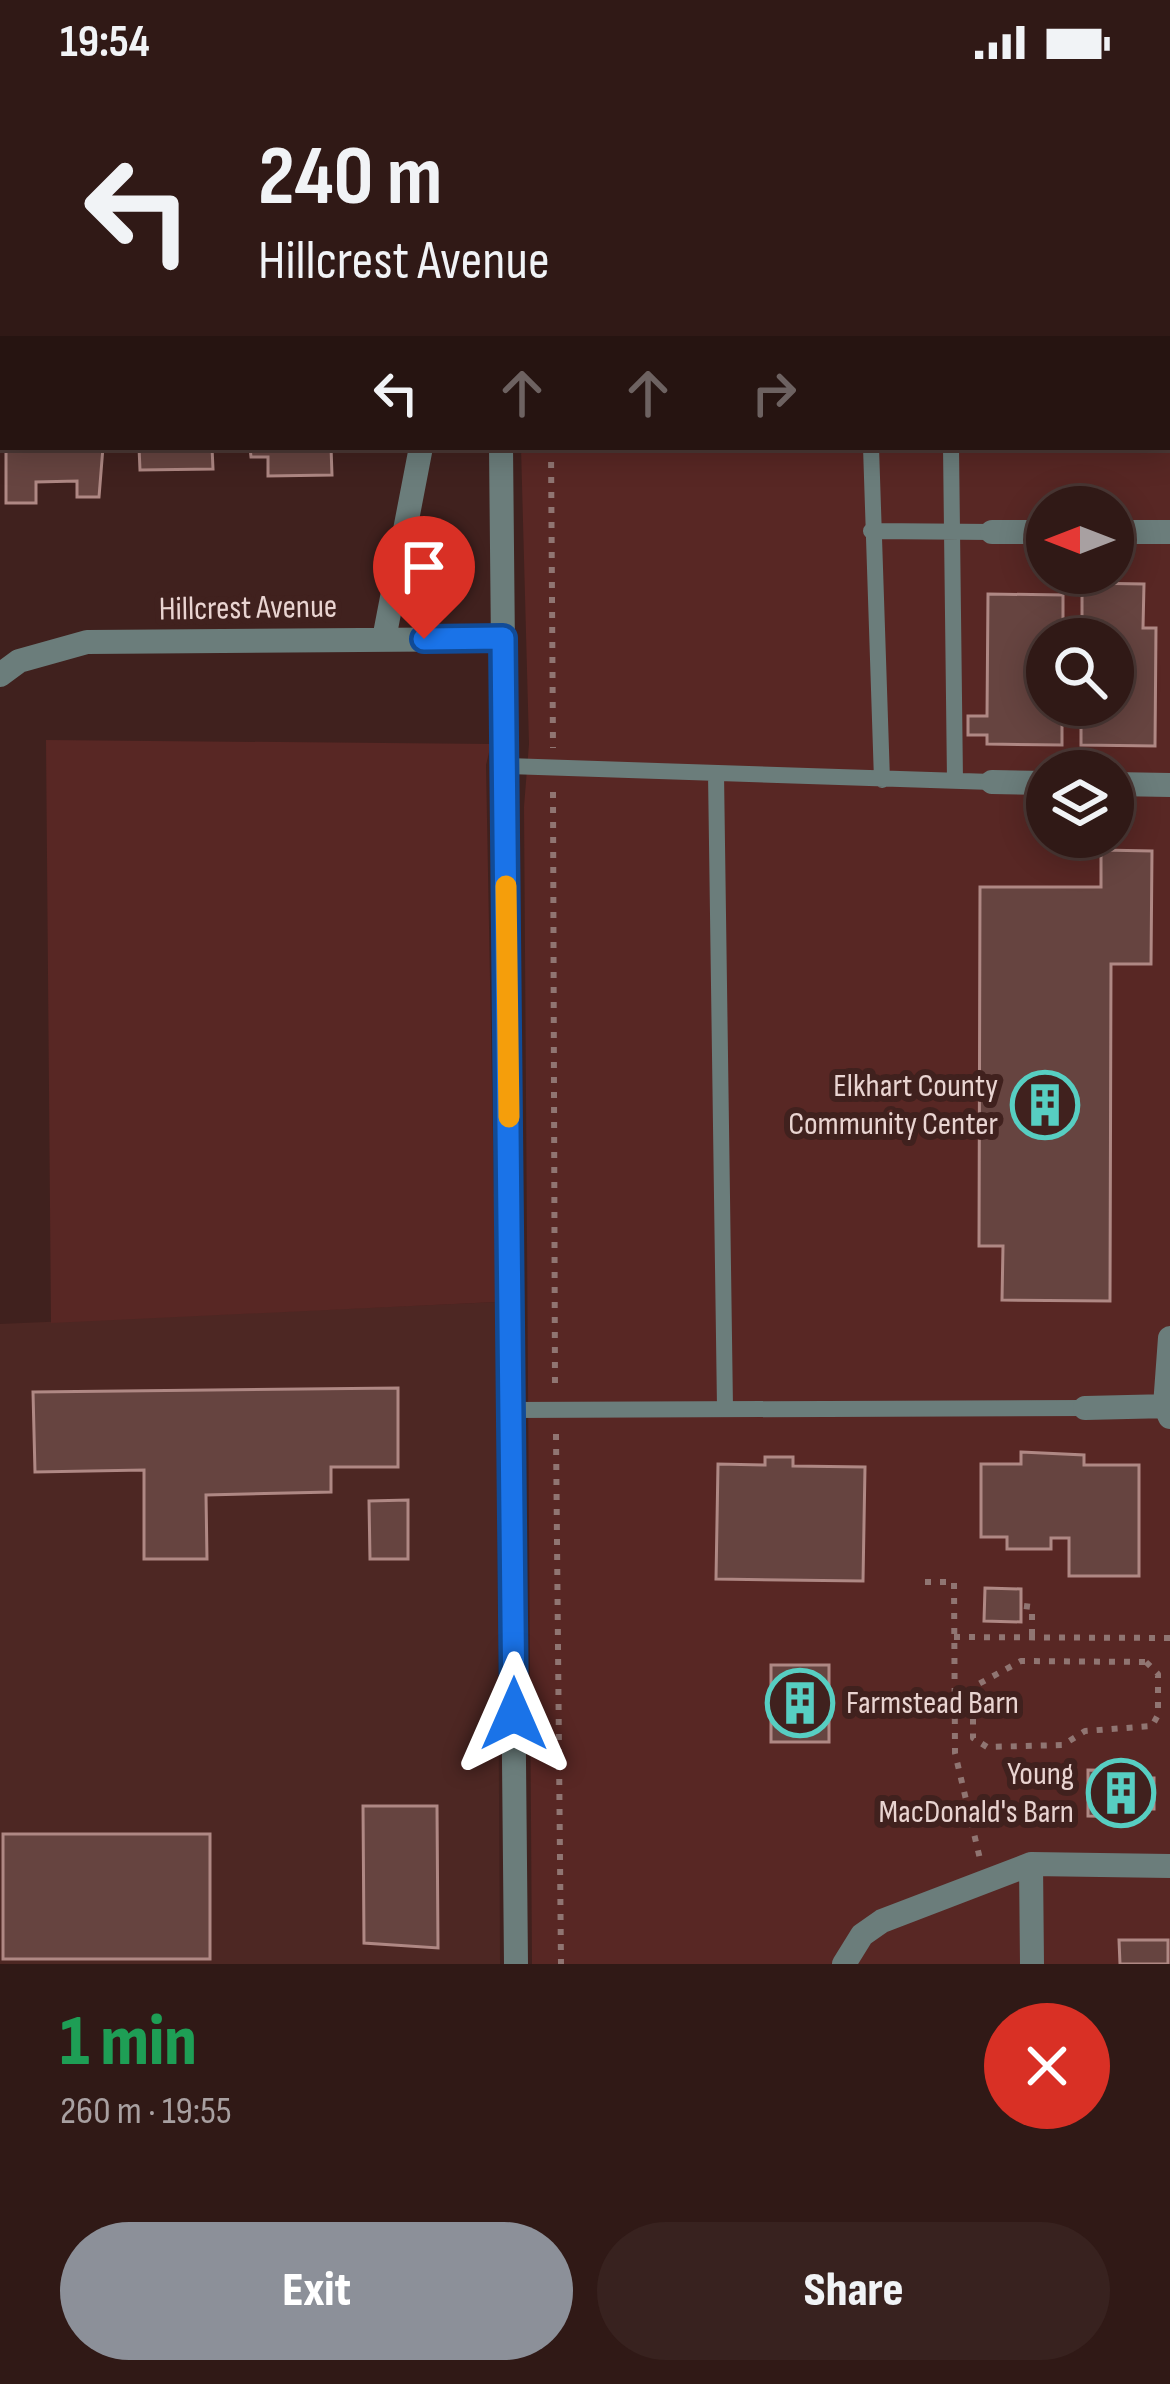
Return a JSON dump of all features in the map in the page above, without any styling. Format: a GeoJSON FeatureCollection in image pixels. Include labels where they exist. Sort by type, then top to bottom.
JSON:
{"type":"FeatureCollection","features":[{"type":"Feature","properties":{"kind":"street"},"geometry":{"type":"LineString","coordinates":[[384,639],[420,450]]}},
{"type":"Feature","properties":{"kind":"street"},"geometry":{"type":"LineString","coordinates":[[501,450],[516,1964]]}},
{"type":"Feature","properties":{"kind":"street"},"geometry":{"type":"LineString","coordinates":[[992,532],[1026,532]]}},
{"type":"Feature","properties":{"kind":"street"},"geometry":{"type":"LineString","coordinates":[[1134,532],[1170,532]]}},
{"type":"Feature","properties":{"kind":"street","name":"Hillcrest Avenue"},"geometry":{"type":"LineString","coordinates":[[0,675],[19,661],[87,642],[503,638]]}},
{"type":"Feature","properties":{"kind":"street"},"geometry":{"type":"LineString","coordinates":[[992,782],[1026,783]]}},
{"type":"Feature","properties":{"kind":"street"},"geometry":{"type":"LineString","coordinates":[[1134,784],[1170,785]]}},
{"type":"Feature","properties":{"kind":"street"},"geometry":{"type":"LineString","coordinates":[[1085,1408],[1168,1410],[1170,1338]]}},
{"type":"Feature","properties":{"kind":"street"},"geometry":{"type":"LineString","coordinates":[[1031,1864],[1032,1964]]}},
{"type":"Feature","properties":{"kind":"street"},"geometry":{"type":"LineString","coordinates":[[844,1964],[862,1935],[882,1921],[1031,1864],[1170,1866]]}},
{"type":"Feature","properties":{"kind":"lane"},"geometry":{"type":"LineString","coordinates":[[872,450],[882,780]]}},
{"type":"Feature","properties":{"kind":"lane"},"geometry":{"type":"LineString","coordinates":[[951,450],[955,781]]}},
{"type":"Feature","properties":{"kind":"lane"},"geometry":{"type":"LineString","coordinates":[[872,531],[992,532]]}},
{"type":"Feature","properties":{"kind":"lane"},"geometry":{"type":"LineString","coordinates":[[505,766],[992,782]]}},
{"type":"Feature","properties":{"kind":"lane"},"geometry":{"type":"LineString","coordinates":[[716,773],[725,1408]]}},
{"type":"Feature","properties":{"kind":"lane"},"geometry":{"type":"LineString","coordinates":[[512,1410],[1085,1408]]}},
{"type":"Feature","properties":{"kind":"path"},"geometry":{"type":"LineString","coordinates":[[551,450],[561,1964]]}},
{"type":"Feature","properties":{"kind":"path"},"geometry":{"type":"LineString","coordinates":[[925,1582],[954,1582],[955,1753],[985,1880]]}},
{"type":"Feature","properties":{"kind":"path"},"geometry":{"type":"LineString","coordinates":[[1024,1606],[1033,1606],[1032,1637]]}},
{"type":"Feature","properties":{"kind":"path"},"geometry":{"type":"LineString","coordinates":[[954,1637],[1170,1638]]}},
{"type":"Feature","properties":{"kind":"path"},"geometry":{"type":"LineString","coordinates":[[1146,1661],[1159,1674],[1159,1715],[1152,1726],[1085,1731],[1063,1745],[987,1747],[973,1738],[973,1688],[1012,1663],[1146,1661]]}},
{"type":"Feature","properties":{"kind":"shaded area"},"geometry":{"type":"Polygon","coordinates":[[[521,450],[1170,450],[1170,1964],[532,1964],[524,807],[529,744],[521,450]]]}},
{"type":"Feature","properties":{"kind":"shaded area"},"geometry":{"type":"Polygon","coordinates":[[[46,740],[491,744],[486,765],[496,1302],[51,1323],[46,740]]]}},
{"type":"Feature","properties":{"kind":"shaded area"},"geometry":{"type":"Polygon","coordinates":[[[496,1302],[500,1964],[0,1964],[0,1324],[496,1302]]]}},
{"type":"Feature","properties":{"kind":"building"},"geometry":{"type":"Polygon","coordinates":[[[6,450],[103,450],[99,497],[77,497],[77,481],[36,482],[36,503],[6,503],[6,450]]]}},
{"type":"Feature","properties":{"kind":"building"},"geometry":{"type":"Polygon","coordinates":[[[139,450],[212,450],[213,469],[140,470],[139,450]]]}},
{"type":"Feature","properties":{"kind":"building"},"geometry":{"type":"Polygon","coordinates":[[[250,450],[331,450],[332,475],[268,476],[268,457],[251,457],[250,450]]]}},
{"type":"Feature","properties":{"kind":"building"},"geometry":{"type":"Polygon","coordinates":[[[1134,584],[1144,584],[1143,628],[1156,628],[1155,746],[1081,745],[1081,726],[1134,726],[1134,618],[1082,618],[1082,594],[1134,594],[1134,584]]]}},
{"type":"Feature","properties":{"kind":"building"},"geometry":{"type":"Polygon","coordinates":[[[988,594],[1063,595],[1063,618],[1026,618],[1026,726],[1062,726],[1062,745],[987,744],[987,735],[968,735],[968,716],[987,716],[988,594]]]}},
{"type":"Feature","properties":{"kind":"building","name":"Elkhart County Community Center"},"geometry":{"type":"Polygon","coordinates":[[[1134,851],[1152,851],[1151,964],[1111,964],[1110,1301],[1002,1300],[1003,1246],[979,1246],[980,887],[1101,887],[1101,858],[1134,858],[1134,851]]]}},
{"type":"Feature","properties":{"kind":"building"},"geometry":{"type":"Polygon","coordinates":[[[398,1388],[398,1467],[331,1467],[331,1492],[206,1495],[207,1559],[144,1559],[144,1470],[35,1472],[33,1392],[398,1388]]]}},
{"type":"Feature","properties":{"kind":"building"},"geometry":{"type":"Polygon","coordinates":[[[1021,1452],[1084,1455],[1084,1465],[1139,1465],[1139,1576],[1069,1576],[1069,1538],[1051,1538],[1051,1549],[1007,1549],[1007,1537],[981,1537],[981,1464],[1021,1464],[1021,1452]]]}},
{"type":"Feature","properties":{"kind":"building"},"geometry":{"type":"Polygon","coordinates":[[[765,1457],[793,1457],[793,1466],[865,1467],[863,1581],[716,1579],[718,1464],[765,1465],[765,1457]]]}},
{"type":"Feature","properties":{"kind":"building"},"geometry":{"type":"Polygon","coordinates":[[[408,1500],[408,1559],[370,1559],[369,1501],[408,1500]]]}},
{"type":"Feature","properties":{"kind":"building"},"geometry":{"type":"Polygon","coordinates":[[[985,1588],[1021,1589],[1021,1622],[984,1621],[985,1588]]]}},
{"type":"Feature","properties":{"kind":"building","name":"Farmstead Barn"},"geometry":{"type":"Polygon","coordinates":[[[771,1665],[829,1665],[829,1742],[771,1742],[771,1665]]]}},
{"type":"Feature","properties":{"kind":"building","name":"Young MacDonald's Barn"},"geometry":{"type":"Polygon","coordinates":[[[1088,1770],[1145,1771],[1145,1778],[1154,1778],[1154,1809],[1144,1809],[1144,1817],[1088,1816],[1088,1770]]]}},
{"type":"Feature","properties":{"kind":"building"},"geometry":{"type":"Polygon","coordinates":[[[363,1806],[437,1806],[438,1948],[364,1943],[363,1806]]]}},
{"type":"Feature","properties":{"kind":"building"},"geometry":{"type":"Polygon","coordinates":[[[3,1834],[210,1834],[210,1959],[3,1959],[3,1834]]]}},
{"type":"Feature","properties":{"kind":"building"},"geometry":{"type":"Polygon","coordinates":[[[1119,1940],[1168,1940],[1168,1964],[1120,1964],[1119,1940]]]}},
{"type":"Feature","properties":{"kind":"slow traffic"},"geometry":{"type":"LineString","coordinates":[[506,886],[509,1117]]}},
{"type":"Feature","properties":{"kind":"place","name":"Elkhart County Community Center"},"geometry":{"type":"Point","coordinates":[1045,1105]}},
{"type":"Feature","properties":{"kind":"place","name":"Farmstead Barn"},"geometry":{"type":"Point","coordinates":[800,1703]}},
{"type":"Feature","properties":{"kind":"place","name":"Young MacDonald's Barn"},"geometry":{"type":"Point","coordinates":[1121,1793]}},
{"type":"Feature","properties":{"kind":"route"},"geometry":{"type":"LineString","coordinates":[[424,639],[503,638],[514,1714]]}}]}
